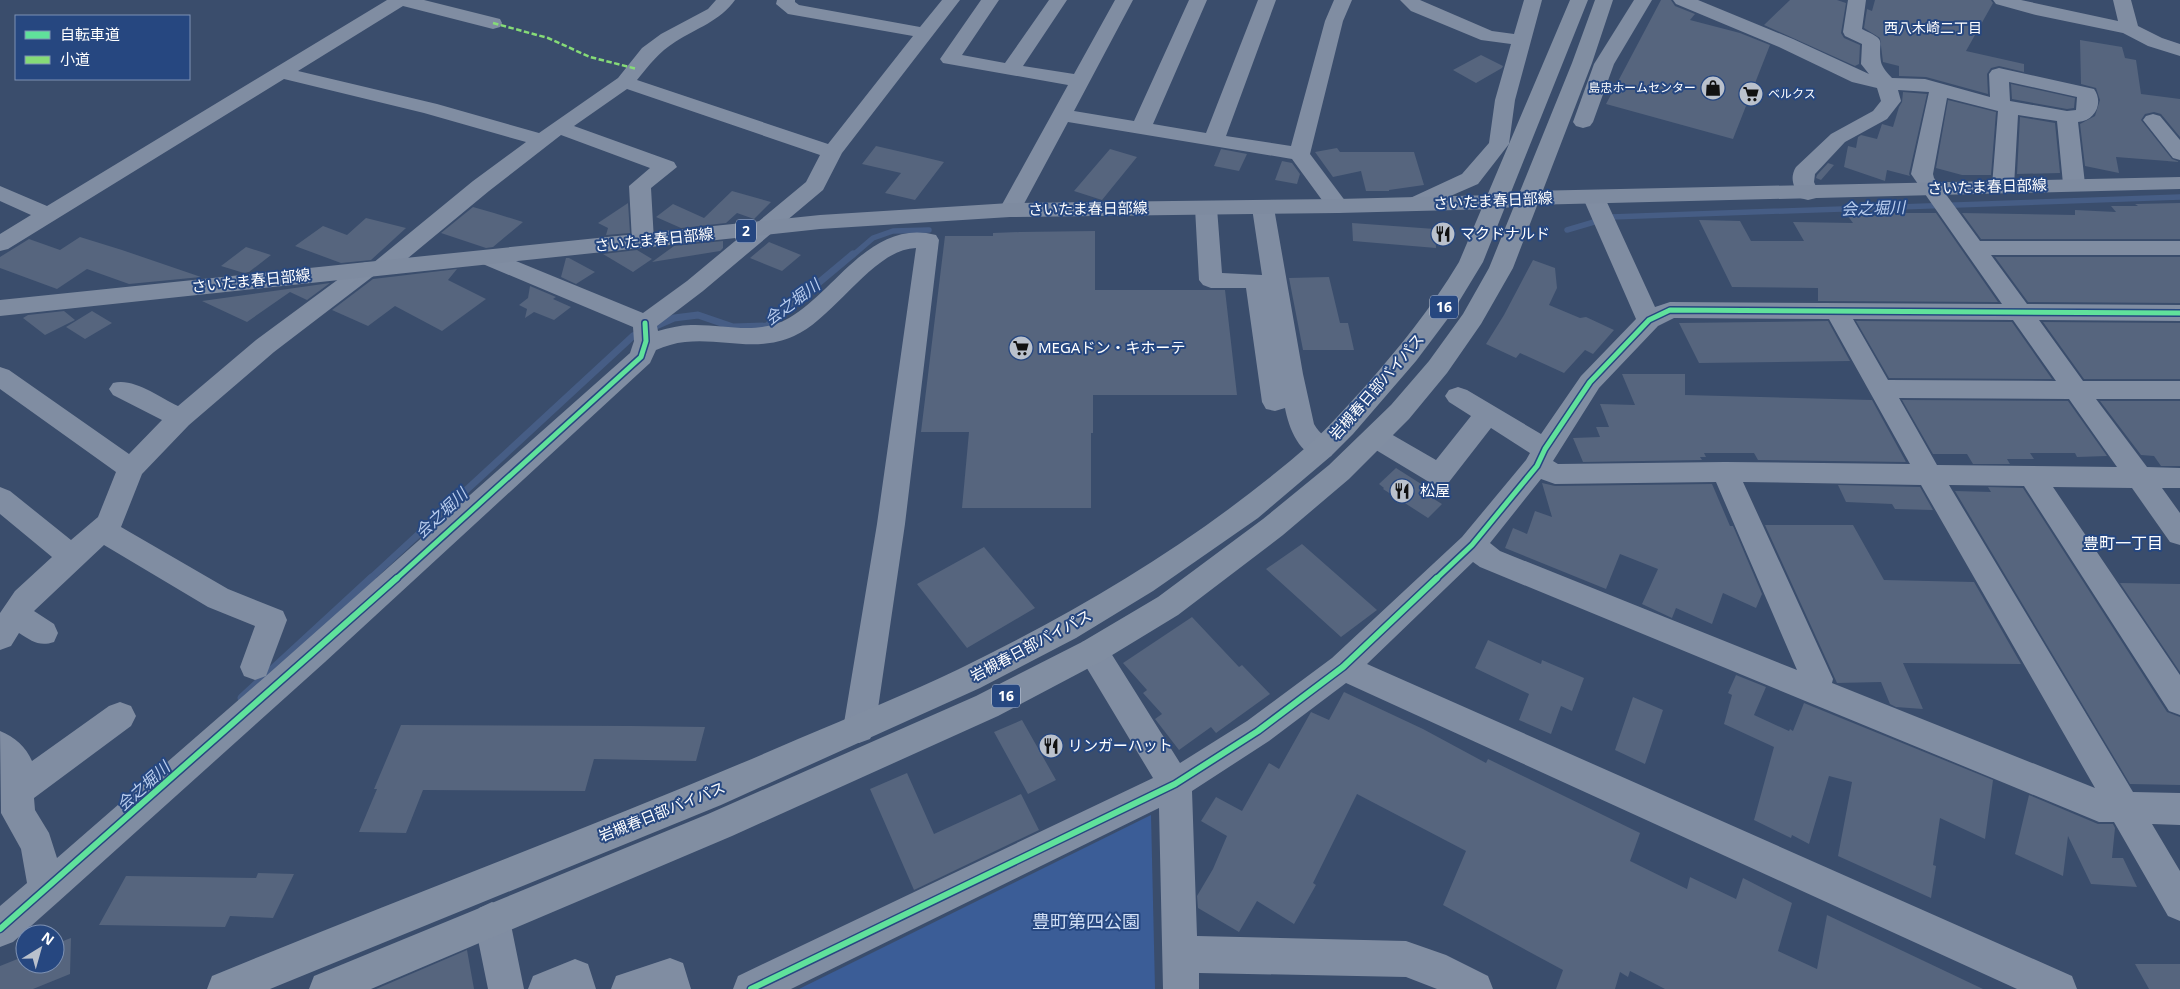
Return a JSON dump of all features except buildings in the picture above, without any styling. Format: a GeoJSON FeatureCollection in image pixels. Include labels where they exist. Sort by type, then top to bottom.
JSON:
{"type":"FeatureCollection","features":[{"type":"Feature","properties":{"kind":"highway","name":"岩槻春日部バイパス"},"geometry":{"type":"LineString","coordinates":[[225,989],[709,794],[969,679],[1065,629],[1143,583],[1248,510],[1322,449],[1372,397],[1444,307],[1471,262],[1578,0]]}},
{"type":"Feature","properties":{"kind":"highway","name":"岩槻春日部バイパス"},"geometry":{"type":"LineString","coordinates":[[327,989],[720,825],[960,718],[1093,651],[1168,606],[1273,527],[1339,472],[1387,445],[1400,412],[1438,367],[1472,318],[1501,268],[1604,0]]}},
{"type":"Feature","properties":{"kind":"main road","name":"さいたま春日部線"},"geometry":{"type":"LineString","coordinates":[[0,308],[820,222],[939,214],[1010,210],[1207,216],[1263,208],[1495,202],[1529,198],[1600,212],[1808,193],[1938,200],[2003,186],[2180,183]]}},
{"type":"Feature","properties":{"kind":"street"},"geometry":{"type":"LineString","coordinates":[[0,244],[284,73],[401,0],[493,23]]}},
{"type":"Feature","properties":{"kind":"street"},"geometry":{"type":"LineString","coordinates":[[43,633],[7,626],[25,600],[108,522],[132,469],[180,418],[265,346],[374,268],[550,134],[626,82],[649,52],[668,38],[714,13],[726,0]]}},
{"type":"Feature","properties":{"kind":"street"},"geometry":{"type":"LineString","coordinates":[[786,0],[785,4],[794,10],[926,33]]}},
{"type":"Feature","properties":{"kind":"street"},"geometry":{"type":"LineString","coordinates":[[0,929],[44,880],[307,659],[640,357],[645,332],[761,229],[816,185],[832,152],[951,0]]}},
{"type":"Feature","properties":{"kind":"street"},"geometry":{"type":"LineString","coordinates":[[990,0],[950,59],[1078,81]]}},
{"type":"Feature","properties":{"kind":"street"},"geometry":{"type":"LineString","coordinates":[[1010,70],[1058,0]]}},
{"type":"Feature","properties":{"kind":"street"},"geometry":{"type":"LineString","coordinates":[[1010,210],[1078,81],[1124,0]]}},
{"type":"Feature","properties":{"kind":"street"},"geometry":{"type":"LineString","coordinates":[[1141,128],[1198,0]]}},
{"type":"Feature","properties":{"kind":"street"},"geometry":{"type":"LineString","coordinates":[[1214,140],[1267,0]]}},
{"type":"Feature","properties":{"kind":"street"},"geometry":{"type":"LineString","coordinates":[[1299,154],[1334,22],[1343,0]]}},
{"type":"Feature","properties":{"kind":"street"},"geometry":{"type":"LineString","coordinates":[[1409,0],[1417,6],[1488,36],[1521,40]]}},
{"type":"Feature","properties":{"kind":"street"},"geometry":{"type":"LineString","coordinates":[[1416,204],[1470,179],[1499,144],[1505,100],[1533,0]]}},
{"type":"Feature","properties":{"kind":"street"},"geometry":{"type":"LineString","coordinates":[[1583,122],[1604,64],[1643,0]]}},
{"type":"Feature","properties":{"kind":"street"},"geometry":{"type":"LineString","coordinates":[[1682,0],[1786,43],[1859,78],[1886,84],[1925,86],[2004,106],[2067,117],[2082,116],[2086,112],[2087,94],[1999,74],[2004,106],[2003,186]]}},
{"type":"Feature","properties":{"kind":"street"},"geometry":{"type":"LineString","coordinates":[[1808,193],[1803,182],[1804,172],[1838,138],[1880,116],[1891,101],[1886,84],[1870,64],[1872,41],[1852,32],[1857,0]]}},
{"type":"Feature","properties":{"kind":"street"},"geometry":{"type":"LineString","coordinates":[[2002,0],[2036,10],[2129,29],[2155,42],[2180,50]]}},
{"type":"Feature","properties":{"kind":"street"},"geometry":{"type":"LineString","coordinates":[[2122,0],[2129,29]]}},
{"type":"Feature","properties":{"kind":"street"},"geometry":{"type":"LineString","coordinates":[[284,73],[550,134],[666,167],[640,186],[643,241]]}},
{"type":"Feature","properties":{"kind":"street"},"geometry":{"type":"LineString","coordinates":[[626,82],[832,152]]}},
{"type":"Feature","properties":{"kind":"street"},"geometry":{"type":"LineString","coordinates":[[1939,90],[1922,174],[1938,200],[1975,248],[2180,534]]}},
{"type":"Feature","properties":{"kind":"street"},"geometry":{"type":"LineString","coordinates":[[1060,115],[1299,154],[1338,206]]}},
{"type":"Feature","properties":{"kind":"street"},"geometry":{"type":"LineString","coordinates":[[2067,117],[2074,184]]}},
{"type":"Feature","properties":{"kind":"street"},"geometry":{"type":"LineString","coordinates":[[2153,120],[2180,154]]}},
{"type":"Feature","properties":{"kind":"street"},"geometry":{"type":"LineString","coordinates":[[0,192],[48,215]]}},
{"type":"Feature","properties":{"kind":"street"},"geometry":{"type":"LineString","coordinates":[[1263,208],[1280,375],[1275,402]]}},
{"type":"Feature","properties":{"kind":"street"},"geometry":{"type":"LineString","coordinates":[[1600,212],[1649,320]]}},
{"type":"Feature","properties":{"kind":"street"},"geometry":{"type":"LineString","coordinates":[[486,257],[645,332],[764,338],[780,333],[801,322],[872,256],[913,239],[928,240],[935,238],[939,214]]}},
{"type":"Feature","properties":{"kind":"street"},"geometry":{"type":"LineString","coordinates":[[1207,216],[1211,280],[1258,281],[1280,375],[1306,435],[1322,449]]}},
{"type":"Feature","properties":{"kind":"street"},"geometry":{"type":"LineString","coordinates":[[859,729],[874,564],[900,525],[928,240]]}},
{"type":"Feature","properties":{"kind":"street"},"geometry":{"type":"LineString","coordinates":[[1975,248],[2180,248]]}},
{"type":"Feature","properties":{"kind":"street"},"geometry":{"type":"LineString","coordinates":[[751,989],[1175,784],[1258,730],[1343,667],[1472,545],[1541,458],[1590,382],[1649,320],[1670,310],[2180,312]]}},
{"type":"Feature","properties":{"kind":"street"},"geometry":{"type":"LineString","coordinates":[[1837,312],[1930,476],[2180,904]]}},
{"type":"Feature","properties":{"kind":"street"},"geometry":{"type":"LineString","coordinates":[[0,376],[132,469]]}},
{"type":"Feature","properties":{"kind":"street"},"geometry":{"type":"LineString","coordinates":[[122,389],[180,418]]}},
{"type":"Feature","properties":{"kind":"street"},"geometry":{"type":"LineString","coordinates":[[1882,389],[2180,390]]}},
{"type":"Feature","properties":{"kind":"street"},"geometry":{"type":"LineString","coordinates":[[1458,396],[1488,414],[1541,458],[1555,474],[1726,472],[2034,478],[2180,478]]}},
{"type":"Feature","properties":{"kind":"street"},"geometry":{"type":"LineString","coordinates":[[1387,445],[1391,460],[1432,484],[1488,414]]}},
{"type":"Feature","properties":{"kind":"street"},"geometry":{"type":"LineString","coordinates":[[1726,472],[1817,678],[1816,691]]}},
{"type":"Feature","properties":{"kind":"street"},"geometry":{"type":"LineString","coordinates":[[2034,478],[2180,701]]}},
{"type":"Feature","properties":{"kind":"street"},"geometry":{"type":"LineString","coordinates":[[0,498],[72,557]]}},
{"type":"Feature","properties":{"kind":"street"},"geometry":{"type":"LineString","coordinates":[[101,529],[218,598],[272,620],[255,667]]}},
{"type":"Feature","properties":{"kind":"street"},"geometry":{"type":"LineString","coordinates":[[1472,545],[1490,559],[2098,806],[2180,809]]}},
{"type":"Feature","properties":{"kind":"street"},"geometry":{"type":"LineString","coordinates":[[1093,651],[1175,784],[1181,989]]}},
{"type":"Feature","properties":{"kind":"street"},"geometry":{"type":"LineString","coordinates":[[1343,667],[2037,984]]}},
{"type":"Feature","properties":{"kind":"street"},"geometry":{"type":"LineString","coordinates":[[18,791],[120,716]]}},
{"type":"Feature","properties":{"kind":"street"},"geometry":{"type":"LineString","coordinates":[[2,750],[17,763],[18,813],[37,844],[44,880]]}},
{"type":"Feature","properties":{"kind":"street"},"geometry":{"type":"LineString","coordinates":[[492,920],[506,989]]}},
{"type":"Feature","properties":{"kind":"street"},"geometry":{"type":"LineString","coordinates":[[1180,954],[1406,959],[1431,966],[1475,989]]}},
{"type":"Feature","properties":{"kind":"street"},"geometry":{"type":"LineString","coordinates":[[629,989],[670,976],[673,989]]}},
{"type":"Feature","properties":{"kind":"street"},"geometry":{"type":"LineString","coordinates":[[546,989],[575,978],[578,989]]}},
{"type":"Feature","properties":{"kind":"green space","name":"豊町第四公園"},"geometry":{"type":"Polygon","coordinates":[[[1151,815],[1155,989],[799,989],[1151,815]]]}},
{"type":"Feature","properties":{"kind":"waterway","name":"会之堀川"},"geometry":{"type":"LineString","coordinates":[[1567,230],[1611,217],[2180,197]]}},
{"type":"Feature","properties":{"kind":"waterway","name":"会之堀川"},"geometry":{"type":"LineString","coordinates":[[852,256],[873,238],[893,231],[929,230]]}},
{"type":"Feature","properties":{"kind":"waterway","name":"会之堀川"},"geometry":{"type":"LineString","coordinates":[[370,579],[633,336],[674,318],[698,315],[733,327],[767,326],[853,254]]}},
{"type":"Feature","properties":{"kind":"waterway","name":"会之堀川"},"geometry":{"type":"LineString","coordinates":[[242,698],[372,578]]}},
{"type":"Feature","properties":{"kind":"marked path"},"geometry":{"type":"LineString","coordinates":[[493,23],[548,38],[590,57],[637,69]]}},
{"type":"Feature","properties":{"kind":"cycle path"},"geometry":{"type":"LineString","coordinates":[[751,989],[1175,784],[1258,731],[1343,667],[1472,545],[1537,466],[1545,449],[1590,382],[1649,320],[1670,310],[2180,313]]}},
{"type":"Feature","properties":{"kind":"cycle path"},"geometry":{"type":"LineString","coordinates":[[0,929],[314,653],[641,357],[646,341],[645,323]]}},
{"type":"Feature","properties":{"kind":"place","name":"島忠ホームセンター"},"geometry":{"type":"Point","coordinates":[1713,88]}},
{"type":"Feature","properties":{"kind":"place","name":"ベルクス"},"geometry":{"type":"Point","coordinates":[1751,94]}},
{"type":"Feature","properties":{"kind":"place","name":"マクドナルド"},"geometry":{"type":"Point","coordinates":[1443,234]}},
{"type":"Feature","properties":{"kind":"place","name":"MEGAドン・キホーテ"},"geometry":{"type":"Point","coordinates":[1021,348]}},
{"type":"Feature","properties":{"kind":"place","name":"松屋"},"geometry":{"type":"Point","coordinates":[1402,491]}},
{"type":"Feature","properties":{"kind":"place","name":"リンガーハット"},"geometry":{"type":"Point","coordinates":[1051,746]}},
{"type":"Feature","properties":{"kind":"district","name":"西八木崎二丁目"},"geometry":{"type":"Point","coordinates":[1933,28]}},
{"type":"Feature","properties":{"kind":"district","name":"豊町一丁目"},"geometry":{"type":"Point","coordinates":[2123,543]}}]}
